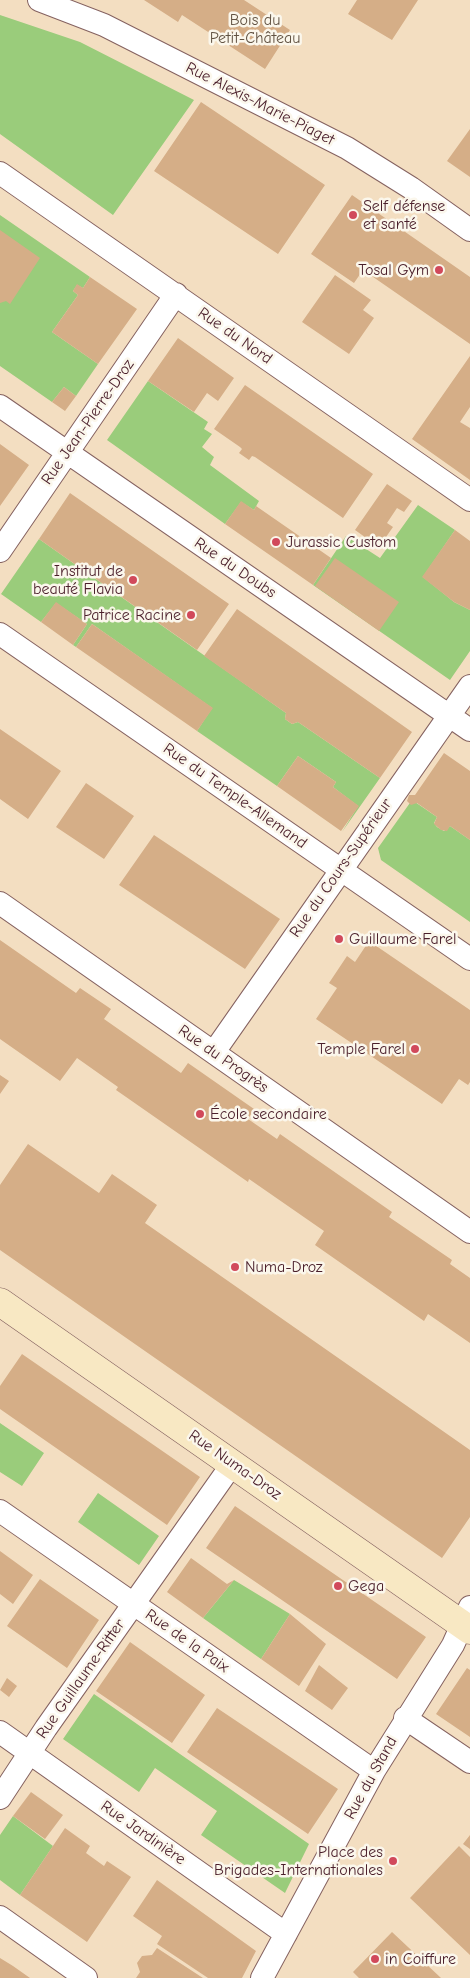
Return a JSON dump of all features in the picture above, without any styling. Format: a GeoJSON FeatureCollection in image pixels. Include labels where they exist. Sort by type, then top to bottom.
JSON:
{"type":"FeatureCollection","features":[{"type":"Feature","properties":{"kind":"main road","name":"Rue Numa-Droz"},"geometry":{"type":"LineString","coordinates":[[0,1302],[233,1463],[467,1621]]}},
{"type":"Feature","properties":{"kind":"street","name":"Rue Alexis-Marie-Piaget"},"geometry":{"type":"LineString","coordinates":[[39,0],[104,25],[347,148],[411,188],[470,230]]}},
{"type":"Feature","properties":{"kind":"street","name":"Rue du Nord"},"geometry":{"type":"LineString","coordinates":[[0,173],[470,500]]}},
{"type":"Feature","properties":{"kind":"street","name":"Rue Jean-Pierre-Droz"},"geometry":{"type":"LineString","coordinates":[[0,551],[176,294]]}},
{"type":"Feature","properties":{"kind":"street","name":"Rue du Doubs"},"geometry":{"type":"LineString","coordinates":[[0,406],[470,730]]}},
{"type":"Feature","properties":{"kind":"street","name":"Rue du Temple-Allemand"},"geometry":{"type":"LineString","coordinates":[[0,634],[470,959]]}},
{"type":"Feature","properties":{"kind":"street","name":"Rue du Cours-Supérieur"},"geometry":{"type":"LineString","coordinates":[[214,1052],[470,686]]}},
{"type":"Feature","properties":{"kind":"street","name":"Rue du Progrès"},"geometry":{"type":"LineString","coordinates":[[0,903],[470,1232]]}},
{"type":"Feature","properties":{"kind":"street","name":"Rue Guillaume-Ritter"},"geometry":{"type":"LineString","coordinates":[[0,1798],[233,1463]]}},
{"type":"Feature","properties":{"kind":"street","name":"Rue de la Paix"},"geometry":{"type":"LineString","coordinates":[[0,1511],[374,1771]]}},
{"type":"Feature","properties":{"kind":"street","name":"Rue du Stand"},"geometry":{"type":"LineString","coordinates":[[262,1978],[374,1771],[467,1621]]}},
{"type":"Feature","properties":{"kind":"street"},"geometry":{"type":"LineString","coordinates":[[406,1718],[470,1762]]}},
{"type":"Feature","properties":{"kind":"street","name":"Rue Jardinière"},"geometry":{"type":"LineString","coordinates":[[0,1732],[286,1934]]}},
{"type":"Feature","properties":{"kind":"street"},"geometry":{"type":"LineString","coordinates":[[0,1917],[86,1978]]}},
{"type":"Feature","properties":{"kind":"green space"},"geometry":{"type":"Polygon","coordinates":[[[0,15],[80,42],[194,100],[113,215],[0,134],[0,15]]]}},
{"type":"Feature","properties":{"kind":"green space"},"geometry":{"type":"Polygon","coordinates":[[[0,215],[90,277],[83,288],[77,285],[73,291],[78,295],[52,332],[98,364],[76,396],[64,387],[52,402],[0,366],[0,215]]]}},
{"type":"Feature","properties":{"kind":"green space"},"geometry":{"type":"Polygon","coordinates":[[[148,381],[208,422],[204,429],[212,434],[202,447],[214,457],[210,465],[259,501],[254,510],[241,502],[225,524],[107,440],[148,381]]]}},
{"type":"Feature","properties":{"kind":"green space"},"geometry":{"type":"Polygon","coordinates":[[[418,505],[455,530],[423,577],[454,602],[470,610],[470,651],[450,680],[313,585],[346,536],[380,558],[418,505]]]}},
{"type":"Feature","properties":{"kind":"green space"},"geometry":{"type":"Polygon","coordinates":[[[39,539],[286,713],[285,719],[292,724],[298,722],[380,778],[342,832],[358,806],[333,787],[336,782],[298,756],[277,786],[197,731],[212,708],[92,624],[76,647],[73,645],[87,624],[56,603],[41,622],[1,594],[39,539]]]}},
{"type":"Feature","properties":{"kind":"green space"},"geometry":{"type":"Polygon","coordinates":[[[412,800],[437,817],[434,823],[437,827],[444,831],[450,826],[470,840],[470,922],[381,860],[378,848],[412,800]]]}},
{"type":"Feature","properties":{"kind":"green space"},"geometry":{"type":"Polygon","coordinates":[[[0,1423],[44,1453],[22,1486],[0,1472],[0,1423]]]}},
{"type":"Feature","properties":{"kind":"green space"},"geometry":{"type":"Polygon","coordinates":[[[98,1493],[159,1536],[139,1565],[78,1522],[98,1493]]]}},
{"type":"Feature","properties":{"kind":"green space"},"geometry":{"type":"Polygon","coordinates":[[[234,1580],[290,1614],[261,1659],[203,1618],[234,1580]]]}},
{"type":"Feature","properties":{"kind":"green space"},"geometry":{"type":"Polygon","coordinates":[[[94,1694],[309,1844],[285,1893],[201,1835],[217,1811],[155,1768],[139,1792],[63,1739],[94,1694]]]}},
{"type":"Feature","properties":{"kind":"green space"},"geometry":{"type":"Polygon","coordinates":[[[13,1816],[53,1846],[20,1895],[0,1880],[0,1835],[13,1816]]]}},
{"type":"Feature","properties":{"kind":"building","name":"Bois du Petit-Château"},"geometry":{"type":"Polygon","coordinates":[[[144,0],[244,0],[290,30],[265,69],[182,15],[178,22],[144,0]]]}},
{"type":"Feature","properties":{"kind":"building"},"geometry":{"type":"Polygon","coordinates":[[[357,0],[418,0],[392,40],[348,14],[357,0]]]}},
{"type":"Feature","properties":{"kind":"building"},"geometry":{"type":"Polygon","coordinates":[[[201,102],[325,185],[278,254],[154,171],[201,102]]]}},
{"type":"Feature","properties":{"kind":"building"},"geometry":{"type":"Polygon","coordinates":[[[470,129],[470,177],[447,161],[470,129]]]}},
{"type":"Feature","properties":{"kind":"building"},"geometry":{"type":"Polygon","coordinates":[[[352,195],[470,277],[470,344],[363,270],[354,283],[311,254],[352,195]]]}},
{"type":"Feature","properties":{"kind":"building"},"geometry":{"type":"Polygon","coordinates":[[[0,230],[40,258],[10,304],[6,301],[0,303],[0,230]]]}},
{"type":"Feature","properties":{"kind":"building"},"geometry":{"type":"Polygon","coordinates":[[[335,275],[371,300],[363,310],[374,318],[349,354],[302,322],[335,275]]]}},
{"type":"Feature","properties":{"kind":"building"},"geometry":{"type":"Polygon","coordinates":[[[90,277],[137,309],[98,364],[52,332],[78,295],[73,291],[77,284],[83,288],[90,277]]]}},
{"type":"Feature","properties":{"kind":"building"},"geometry":{"type":"Polygon","coordinates":[[[178,338],[234,378],[218,401],[207,393],[194,412],[148,381],[178,338]]]}},
{"type":"Feature","properties":{"kind":"building"},"geometry":{"type":"Polygon","coordinates":[[[470,356],[470,407],[460,422],[470,428],[470,480],[412,439],[470,356]]]}},
{"type":"Feature","properties":{"kind":"building"},"geometry":{"type":"Polygon","coordinates":[[[245,385],[373,474],[343,518],[255,457],[252,456],[249,460],[239,453],[242,449],[240,447],[214,429],[245,385]]]}},
{"type":"Feature","properties":{"kind":"building"},"geometry":{"type":"Polygon","coordinates":[[[64,387],[76,396],[65,411],[52,402],[64,387]]]}},
{"type":"Feature","properties":{"kind":"building"},"geometry":{"type":"Polygon","coordinates":[[[0,444],[29,465],[0,506],[0,444]]]}},
{"type":"Feature","properties":{"kind":"building"},"geometry":{"type":"Polygon","coordinates":[[[387,484],[412,501],[404,512],[397,508],[387,523],[393,527],[379,547],[355,530],[387,484]]]}},
{"type":"Feature","properties":{"kind":"building"},"geometry":{"type":"Polygon","coordinates":[[[70,493],[229,604],[197,650],[39,539],[70,493]]]}},
{"type":"Feature","properties":{"kind":"building"},"geometry":{"type":"Polygon","coordinates":[[[241,501],[254,510],[256,506],[331,558],[313,585],[225,524],[241,501]]]}},
{"type":"Feature","properties":{"kind":"building"},"geometry":{"type":"Polygon","coordinates":[[[455,530],[470,541],[470,610],[454,602],[422,577],[455,530]]]}},
{"type":"Feature","properties":{"kind":"building"},"geometry":{"type":"Polygon","coordinates":[[[335,558],[399,602],[379,631],[315,586],[335,558]]]}},
{"type":"Feature","properties":{"kind":"building"},"geometry":{"type":"Polygon","coordinates":[[[56,602],[87,624],[73,645],[41,622],[56,602]]]}},
{"type":"Feature","properties":{"kind":"building"},"geometry":{"type":"Polygon","coordinates":[[[237,609],[412,732],[380,778],[298,722],[292,724],[285,719],[286,713],[204,656],[237,609]]]}},
{"type":"Feature","properties":{"kind":"building"},"geometry":{"type":"Polygon","coordinates":[[[92,624],[213,708],[197,731],[76,647],[92,624]]]}},
{"type":"Feature","properties":{"kind":"building"},"geometry":{"type":"Polygon","coordinates":[[[0,729],[61,771],[28,819],[0,799],[0,729]]]}},
{"type":"Feature","properties":{"kind":"building"},"geometry":{"type":"Polygon","coordinates":[[[444,753],[470,771],[470,840],[450,826],[447,831],[441,830],[434,824],[437,817],[417,803],[411,805],[407,801],[409,795],[415,795],[444,753]]]}},
{"type":"Feature","properties":{"kind":"building"},"geometry":{"type":"Polygon","coordinates":[[[298,756],[336,782],[333,787],[359,806],[341,831],[277,786],[298,756]]]}},
{"type":"Feature","properties":{"kind":"building"},"geometry":{"type":"Polygon","coordinates":[[[86,783],[134,816],[104,859],[56,827],[86,783]]]}},
{"type":"Feature","properties":{"kind":"building"},"geometry":{"type":"Polygon","coordinates":[[[154,835],[280,919],[245,969],[119,885],[154,835]]]}},
{"type":"Feature","properties":{"kind":"building"},"geometry":{"type":"Polygon","coordinates":[[[0,940],[76,993],[80,988],[111,1009],[104,1019],[181,1073],[188,1063],[254,1109],[248,1119],[277,1139],[280,1134],[392,1212],[389,1217],[452,1260],[450,1264],[470,1278],[470,1343],[428,1314],[424,1321],[315,1245],[324,1231],[249,1179],[248,1182],[116,1090],[118,1087],[77,1058],[60,1081],[0,1039],[0,940]]]}},
{"type":"Feature","properties":{"kind":"building","name":"Temple Farel"},"geometry":{"type":"Polygon","coordinates":[[[369,941],[470,1010],[470,1082],[468,1085],[459,1079],[442,1104],[316,1019],[337,988],[329,983],[347,956],[355,962],[369,941]]]}},
{"type":"Feature","properties":{"kind":"building"},"geometry":{"type":"Polygon","coordinates":[[[0,1075],[9,1081],[0,1094],[0,1075]]]}},
{"type":"Feature","properties":{"kind":"building"},"geometry":{"type":"Polygon","coordinates":[[[28,1144],[99,1193],[112,1174],[157,1205],[145,1223],[470,1450],[470,1517],[442,1558],[0,1250],[0,1185],[28,1144]]]}},
{"type":"Feature","properties":{"kind":"building"},"geometry":{"type":"Polygon","coordinates":[[[22,1354],[200,1477],[167,1525],[0,1409],[0,1386],[22,1354]]]}},
{"type":"Feature","properties":{"kind":"building"},"geometry":{"type":"Polygon","coordinates":[[[235,1506],[426,1637],[397,1679],[206,1548],[235,1506]]]}},
{"type":"Feature","properties":{"kind":"building"},"geometry":{"type":"Polygon","coordinates":[[[0,1551],[33,1575],[13,1604],[0,1594],[0,1551]]]}},
{"type":"Feature","properties":{"kind":"building"},"geometry":{"type":"Polygon","coordinates":[[[191,1558],[227,1584],[234,1580],[203,1618],[167,1592],[191,1558]]]}},
{"type":"Feature","properties":{"kind":"building"},"geometry":{"type":"Polygon","coordinates":[[[40,1579],[99,1620],[67,1668],[7,1626],[40,1579]]]}},
{"type":"Feature","properties":{"kind":"building"},"geometry":{"type":"Polygon","coordinates":[[[290,1614],[326,1644],[299,1686],[261,1659],[290,1614]]]}},
{"type":"Feature","properties":{"kind":"building"},"geometry":{"type":"Polygon","coordinates":[[[130,1642],[205,1695],[172,1743],[96,1691],[130,1642]]]}},
{"type":"Feature","properties":{"kind":"building"},"geometry":{"type":"Polygon","coordinates":[[[319,1665],[348,1688],[332,1710],[305,1691],[319,1665]]]}},
{"type":"Feature","properties":{"kind":"building"},"geometry":{"type":"Polygon","coordinates":[[[467,1668],[470,1670],[470,1737],[436,1714],[467,1668]]]}},
{"type":"Feature","properties":{"kind":"building"},"geometry":{"type":"Polygon","coordinates":[[[7,1678],[17,1686],[9,1697],[0,1690],[7,1678]]]}},
{"type":"Feature","properties":{"kind":"building"},"geometry":{"type":"Polygon","coordinates":[[[217,1708],[338,1789],[308,1834],[187,1752],[217,1708]]]}},
{"type":"Feature","properties":{"kind":"building"},"geometry":{"type":"Polygon","coordinates":[[[31,1792],[63,1815],[45,1839],[13,1816],[31,1792]]]}},
{"type":"Feature","properties":{"kind":"building"},"geometry":{"type":"Polygon","coordinates":[[[65,1828],[90,1846],[86,1853],[104,1866],[107,1861],[131,1877],[87,1942],[20,1895],[65,1828]]]}},
{"type":"Feature","properties":{"kind":"building"},"geometry":{"type":"Polygon","coordinates":[[[470,1835],[470,1849],[463,1844],[470,1835]]]}},
{"type":"Feature","properties":{"kind":"building"},"geometry":{"type":"Polygon","coordinates":[[[459,1846],[470,1857],[470,1955],[410,1898],[459,1846]]]}},
{"type":"Feature","properties":{"kind":"building"},"geometry":{"type":"Polygon","coordinates":[[[157,1880],[256,1951],[242,1978],[208,1978],[157,1944],[162,1936],[133,1916],[157,1880]]]}},
{"type":"Feature","properties":{"kind":"building"},"geometry":{"type":"Polygon","coordinates":[[[392,1932],[441,1978],[359,1978],[353,1972],[392,1932]]]}},
{"type":"Feature","properties":{"kind":"building"},"geometry":{"type":"Polygon","coordinates":[[[157,1948],[203,1978],[136,1978],[140,1972],[137,1963],[142,1956],[152,1955],[157,1948]]]}},
{"type":"Feature","properties":{"kind":"building"},"geometry":{"type":"Polygon","coordinates":[[[0,1958],[13,1966],[30,1978],[0,1978],[0,1958]]]}},
{"type":"Feature","properties":{"kind":"place","name":"Self défense et santé"},"geometry":{"type":"Point","coordinates":[353,215]}},
{"type":"Feature","properties":{"kind":"place","name":"Tosal Gym"},"geometry":{"type":"Point","coordinates":[439,270]}},
{"type":"Feature","properties":{"kind":"place","name":"Jurassic Custom"},"geometry":{"type":"Point","coordinates":[276,542]}},
{"type":"Feature","properties":{"kind":"place","name":"Institut de beauté Flavia"},"geometry":{"type":"Point","coordinates":[133,580]}},
{"type":"Feature","properties":{"kind":"place","name":"Patrice Racine"},"geometry":{"type":"Point","coordinates":[191,615]}},
{"type":"Feature","properties":{"kind":"place","name":"Guillaume Farel"},"geometry":{"type":"Point","coordinates":[339,939]}},
{"type":"Feature","properties":{"kind":"place","name":"Temple Farel"},"geometry":{"type":"Point","coordinates":[415,1049]}},
{"type":"Feature","properties":{"kind":"place","name":"École secondaire"},"geometry":{"type":"Point","coordinates":[200,1114]}},
{"type":"Feature","properties":{"kind":"place","name":"Numa-Droz"},"geometry":{"type":"Point","coordinates":[235,1267]}},
{"type":"Feature","properties":{"kind":"place","name":"Gega"},"geometry":{"type":"Point","coordinates":[338,1586]}},
{"type":"Feature","properties":{"kind":"place","name":"Place des Brigades-Internationales"},"geometry":{"type":"Point","coordinates":[393,1861]}},
{"type":"Feature","properties":{"kind":"place","name":"in Coiffure"},"geometry":{"type":"Point","coordinates":[375,1959]}}]}
